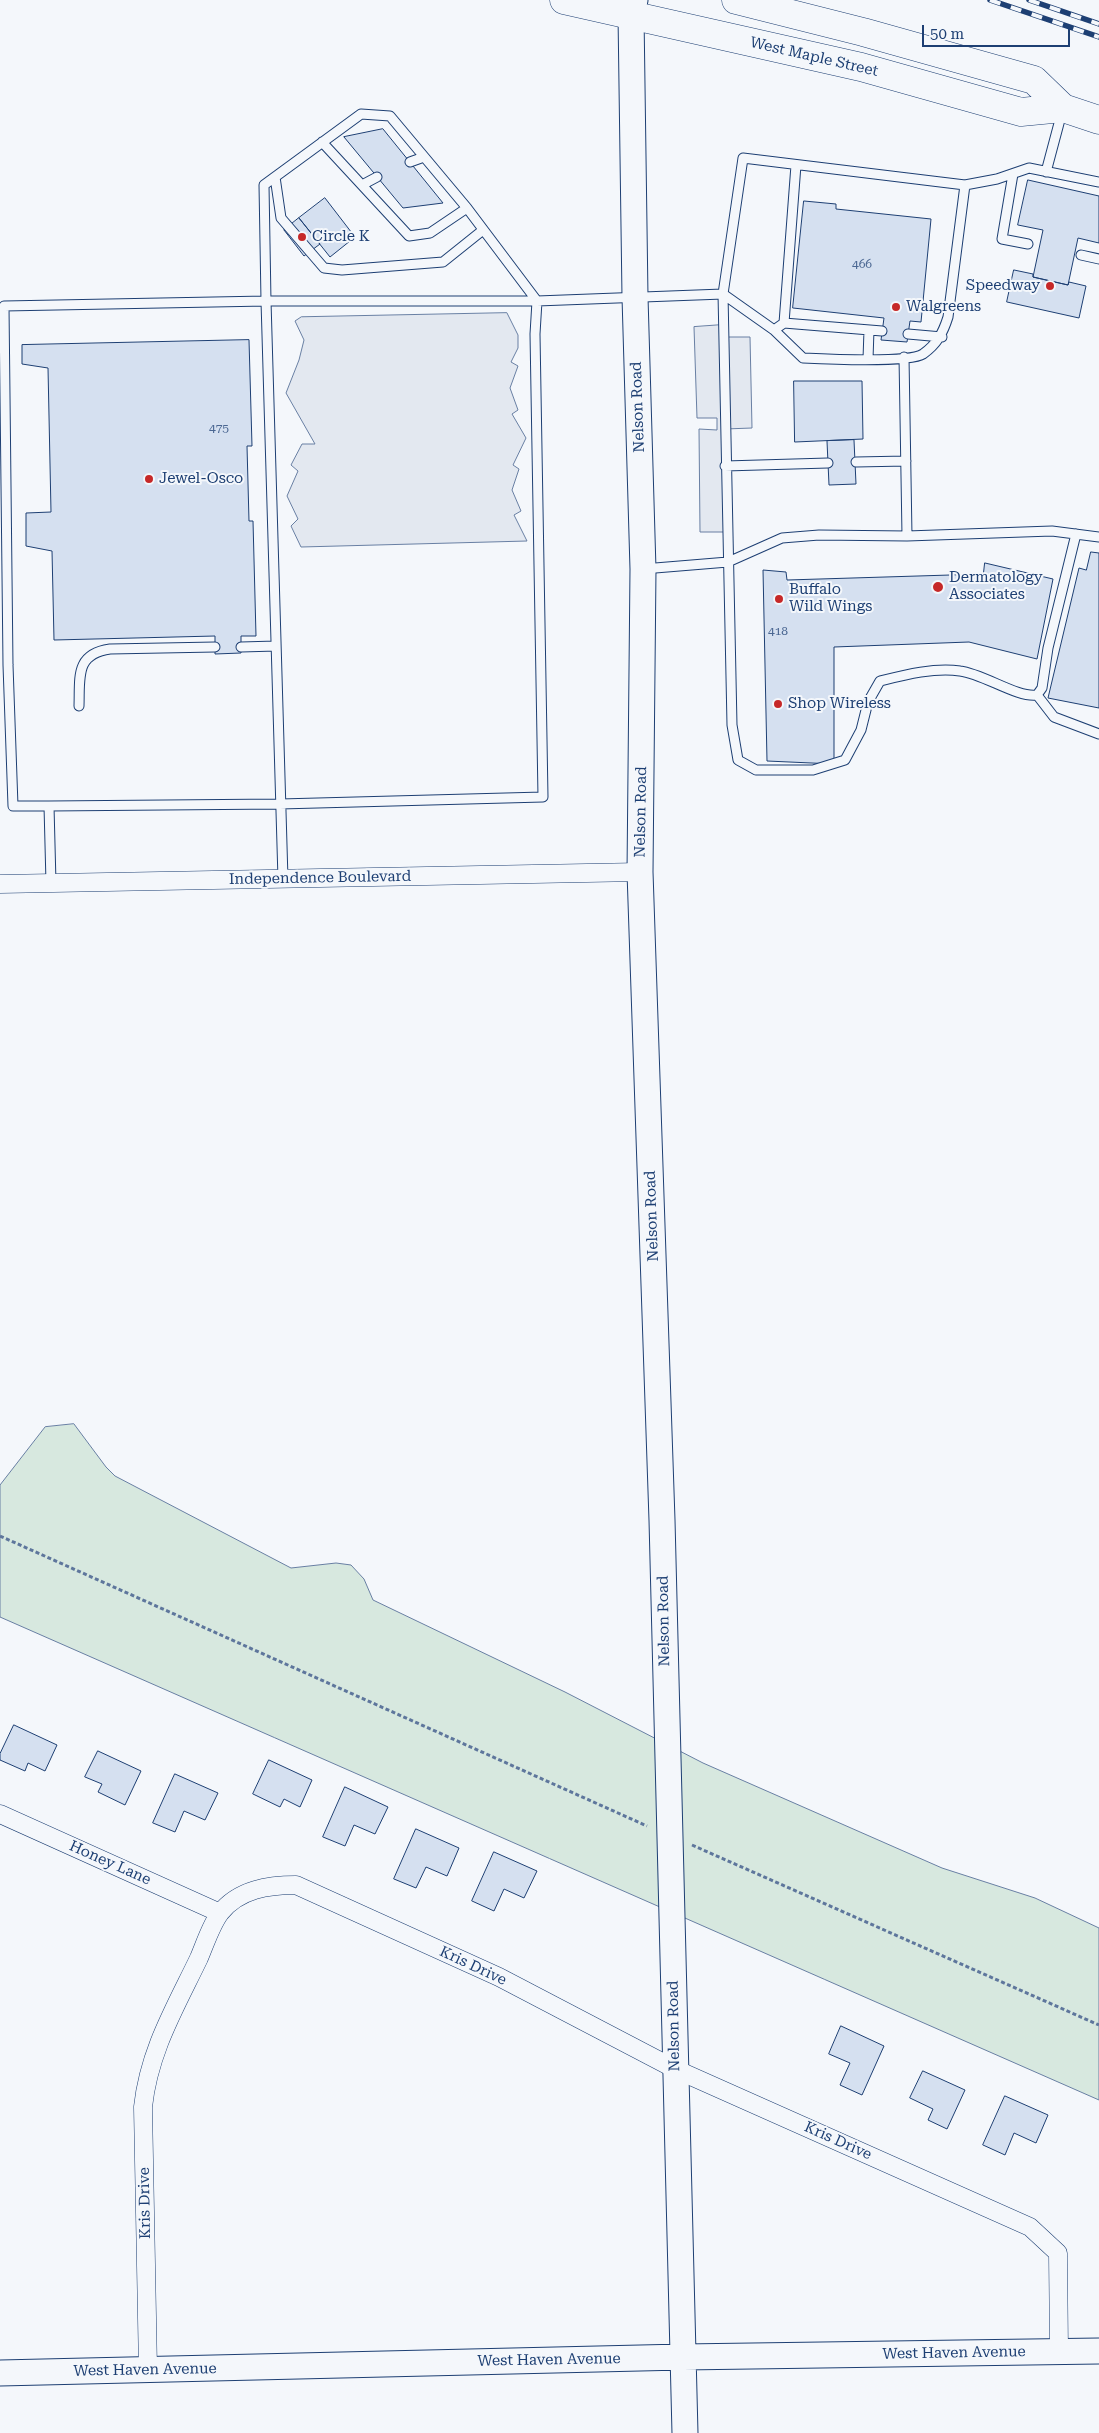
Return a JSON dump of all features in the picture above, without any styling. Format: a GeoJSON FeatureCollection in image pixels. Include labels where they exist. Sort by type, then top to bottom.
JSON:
{"type":"FeatureCollection","features":[{"type":"Feature","properties":{"kind":"main road","name":"West Maple Street"},"geometry":{"type":"LineString","coordinates":[[564,0],[633,7],[861,67],[1021,112],[1063,108],[1099,120]]}},
{"type":"Feature","properties":{"kind":"main road","name":"West Maple Street"},"geometry":{"type":"LineString","coordinates":[[736,0],[863,32],[1034,80],[1063,108]]}},
{"type":"Feature","properties":{"kind":"street","name":"Nelson Road"},"geometry":{"type":"LineString","coordinates":[[633,7],[635,297],[643,569],[640,872],[662,1520],[674,2069],[685,2433]]}},
{"type":"Feature","properties":{"kind":"street","name":"Independence Boulevard"},"geometry":{"type":"LineString","coordinates":[[0,884],[640,872]]}},
{"type":"Feature","properties":{"kind":"street","name":"Honey Lane"},"geometry":{"type":"LineString","coordinates":[[0,1814],[220,1913]]}},
{"type":"Feature","properties":{"kind":"street","name":"Kris Drive"},"geometry":{"type":"LineString","coordinates":[[148,2370],[143,2107],[146,2079],[154,2052],[220,1913],[245,1893],[270,1885],[296,1885],[499,1977],[674,2069],[1030,2227],[1058,2253],[1060,2351]]}},
{"type":"Feature","properties":{"kind":"street","name":"West Haven Avenue"},"geometry":{"type":"LineString","coordinates":[[0,2373],[683,2357],[1099,2351]]}},
{"type":"Feature","properties":{"kind":"lane"},"geometry":{"type":"LineString","coordinates":[[1046,172],[1063,108]]}},
{"type":"Feature","properties":{"kind":"lane"},"geometry":{"type":"LineString","coordinates":[[283,879],[280,804],[266,301],[264,185],[361,114],[390,116],[467,208],[537,301],[535,334],[543,797],[280,804],[13,806],[8,665],[4,306],[266,301],[537,301],[723,294],[774,330],[804,358],[904,358],[921,355],[942,336],[948,317],[965,185]]}},
{"type":"Feature","properties":{"kind":"lane"},"geometry":{"type":"LineString","coordinates":[[322,142],[409,236],[430,233],[467,208]]}},
{"type":"Feature","properties":{"kind":"lane"},"geometry":{"type":"LineString","coordinates":[[410,162],[424,157]]}},
{"type":"Feature","properties":{"kind":"lane"},"geometry":{"type":"LineString","coordinates":[[1076,534],[1048,648],[1042,688],[1037,695],[1029,696],[988,678],[960,671],[910,674],[880,681],[868,702],[861,730],[845,760],[813,770],[756,770],[738,760],[732,726],[725,466],[723,294],[743,158],[965,185],[1013,174],[1029,168],[1099,182]]}},
{"type":"Feature","properties":{"kind":"lane"},"geometry":{"type":"LineString","coordinates":[[784,323],[796,165]]}},
{"type":"Feature","properties":{"kind":"lane"},"geometry":{"type":"LineString","coordinates":[[1013,174],[1002,239],[1028,244]]}},
{"type":"Feature","properties":{"kind":"lane"},"geometry":{"type":"LineString","coordinates":[[275,177],[280,218],[324,268],[342,270],[443,262],[483,230]]}},
{"type":"Feature","properties":{"kind":"lane"},"geometry":{"type":"LineString","coordinates":[[362,185],[377,177]]}},
{"type":"Feature","properties":{"kind":"lane"},"geometry":{"type":"LineString","coordinates":[[1081,255],[1099,259]]}},
{"type":"Feature","properties":{"kind":"lane"},"geometry":{"type":"LineString","coordinates":[[774,330],[784,323],[882,331]]}},
{"type":"Feature","properties":{"kind":"lane"},"geometry":{"type":"LineString","coordinates":[[868,359],[869,330]]}},
{"type":"Feature","properties":{"kind":"lane"},"geometry":{"type":"LineString","coordinates":[[908,334],[942,336]]}},
{"type":"Feature","properties":{"kind":"lane"},"geometry":{"type":"LineString","coordinates":[[904,358],[907,536]]}},
{"type":"Feature","properties":{"kind":"lane"},"geometry":{"type":"LineString","coordinates":[[856,462],[906,461]]}},
{"type":"Feature","properties":{"kind":"lane"},"geometry":{"type":"LineString","coordinates":[[725,466],[828,463]]}},
{"type":"Feature","properties":{"kind":"lane"},"geometry":{"type":"LineString","coordinates":[[643,569],[728,562],[782,538],[819,535],[907,536],[1052,531],[1099,537]]}},
{"type":"Feature","properties":{"kind":"lane"},"geometry":{"type":"LineString","coordinates":[[241,647],[276,646]]}},
{"type":"Feature","properties":{"kind":"lane"},"geometry":{"type":"LineString","coordinates":[[79,706],[82,668],[86,658],[96,651],[110,649],[215,647]]}},
{"type":"Feature","properties":{"kind":"lane"},"geometry":{"type":"LineString","coordinates":[[1037,695],[1054,717],[1099,734]]}},
{"type":"Feature","properties":{"kind":"lane"},"geometry":{"type":"LineString","coordinates":[[49,806],[51,883]]}},
{"type":"Feature","properties":{"kind":"path"},"geometry":{"type":"LineString","coordinates":[[0,1536],[640,1823]]}},
{"type":"Feature","properties":{"kind":"path"},"geometry":{"type":"LineString","coordinates":[[686,1842],[1099,2025]]}},
{"type":"Feature","properties":{"kind":"shaded area"},"geometry":{"type":"Polygon","coordinates":[[[507,313],[518,335],[518,348],[511,362],[518,366],[510,388],[518,410],[512,414],[526,438],[513,465],[519,469],[512,490],[521,511],[514,515],[527,541],[301,547],[291,526],[298,519],[287,496],[298,471],[291,465],[302,444],[315,444],[286,393],[299,360],[304,340],[295,321],[301,317],[507,313]]]}},
{"type":"Feature","properties":{"kind":"shaded area"},"geometry":{"type":"Polygon","coordinates":[[[722,325],[722,337],[750,337],[752,428],[725,429],[727,532],[700,532],[699,429],[717,430],[717,418],[697,418],[694,327],[722,325]]]}},
{"type":"Feature","properties":{"kind":"shaded area"},"geometry":{"type":"Polygon","coordinates":[[[74,1424],[115,1476],[291,1568],[336,1563],[351,1565],[364,1579],[373,1600],[565,1692],[703,1763],[942,1868],[1035,1898],[1099,1928],[1099,2100],[0,1617],[0,1485],[45,1427],[74,1424]]]}},
{"type":"Feature","properties":{"kind":"building","name":"Circle K"},"geometry":{"type":"Polygon","coordinates":[[[383,129],[443,203],[403,208],[344,137],[383,129]]]}},
{"type":"Feature","properties":{"kind":"building"},"geometry":{"type":"Polygon","coordinates":[[[1028,180],[1099,196],[1099,243],[1078,238],[1068,285],[1033,277],[1043,230],[1018,225],[1028,180]]]}},
{"type":"Feature","properties":{"kind":"building","name":"Circle K"},"geometry":{"type":"Polygon","coordinates":[[[325,198],[355,237],[330,257],[299,218],[325,198]]]}},
{"type":"Feature","properties":{"kind":"building","name":"Walgreens"},"geometry":{"type":"Polygon","coordinates":[[[804,201],[836,204],[836,209],[931,219],[921,322],[910,321],[907,342],[881,340],[884,318],[793,308],[804,201]]]}},
{"type":"Feature","properties":{"kind":"building","name":"Circle K"},"geometry":{"type":"Polygon","coordinates":[[[299,218],[320,244],[304,256],[284,230],[299,218]]]}},
{"type":"Feature","properties":{"kind":"building"},"geometry":{"type":"Polygon","coordinates":[[[1014,270],[1033,274],[1033,277],[1068,285],[1069,282],[1086,286],[1079,318],[1007,302],[1014,270]]]}},
{"type":"Feature","properties":{"kind":"building","name":"Jewel-Osco"},"geometry":{"type":"Polygon","coordinates":[[[249,340],[252,446],[247,446],[249,521],[253,521],[256,636],[241,636],[241,653],[215,654],[215,636],[54,640],[52,551],[26,546],[26,513],[51,512],[48,368],[22,364],[22,345],[249,340]]]}},
{"type":"Feature","properties":{"kind":"building"},"geometry":{"type":"Polygon","coordinates":[[[794,381],[862,381],[863,439],[795,442],[794,381]]]}},
{"type":"Feature","properties":{"kind":"building"},"geometry":{"type":"Polygon","coordinates":[[[854,440],[856,484],[829,485],[827,441],[854,440]]]}},
{"type":"Feature","properties":{"kind":"building"},"geometry":{"type":"Polygon","coordinates":[[[1091,552],[1099,553],[1099,708],[1048,698],[1079,568],[1086,570],[1091,552]]]}},
{"type":"Feature","properties":{"kind":"building"},"geometry":{"type":"Polygon","coordinates":[[[985,563],[1053,579],[1037,659],[969,642],[834,647],[834,764],[767,761],[763,570],[786,572],[787,580],[983,574],[985,563]]]}},
{"type":"Feature","properties":{"kind":"building"},"geometry":{"type":"Polygon","coordinates":[[[14,1725],[57,1745],[45,1771],[28,1763],[25,1771],[0,1760],[0,1754],[14,1725]]]}},
{"type":"Feature","properties":{"kind":"building"},"geometry":{"type":"Polygon","coordinates":[[[98,1751],[141,1771],[125,1805],[98,1792],[102,1784],[85,1777],[98,1751]]]}},
{"type":"Feature","properties":{"kind":"building"},"geometry":{"type":"Polygon","coordinates":[[[269,1760],[312,1780],[300,1807],[284,1799],[280,1807],[253,1794],[269,1760]]]}},
{"type":"Feature","properties":{"kind":"building"},"geometry":{"type":"Polygon","coordinates":[[[175,1774],[218,1793],[205,1820],[184,1811],[175,1832],[153,1823],[175,1774]]]}},
{"type":"Feature","properties":{"kind":"building"},"geometry":{"type":"Polygon","coordinates":[[[345,1787],[388,1807],[375,1834],[354,1825],[345,1846],[323,1837],[345,1787]]]}},
{"type":"Feature","properties":{"kind":"building"},"geometry":{"type":"Polygon","coordinates":[[[416,1829],[459,1848],[447,1876],[426,1867],[416,1888],[394,1879],[416,1829]]]}},
{"type":"Feature","properties":{"kind":"building"},"geometry":{"type":"Polygon","coordinates":[[[494,1852],[537,1871],[524,1898],[504,1889],[494,1911],[472,1901],[494,1852]]]}},
{"type":"Feature","properties":{"kind":"building"},"geometry":{"type":"Polygon","coordinates":[[[841,2026],[884,2046],[862,2095],[840,2085],[850,2063],[829,2054],[841,2026]]]}},
{"type":"Feature","properties":{"kind":"building"},"geometry":{"type":"Polygon","coordinates":[[[923,2071],[965,2090],[947,2129],[928,2120],[933,2109],[910,2098],[923,2071]]]}},
{"type":"Feature","properties":{"kind":"building"},"geometry":{"type":"Polygon","coordinates":[[[1005,2096],[1048,2115],[1036,2143],[1014,2133],[1005,2155],[983,2145],[1005,2096]]]}},
{"type":"Feature","properties":{"kind":"railway"},"geometry":{"type":"LineString","coordinates":[[990,0],[1099,37]]}},
{"type":"Feature","properties":{"kind":"railway"},"geometry":{"type":"LineString","coordinates":[[1029,0],[1099,24]]}},
{"type":"Feature","properties":{"kind":"place","name":"Circle K"},"geometry":{"type":"Point","coordinates":[302,237]}},
{"type":"Feature","properties":{"kind":"place","name":"Speedway"},"geometry":{"type":"Point","coordinates":[1050,286]}},
{"type":"Feature","properties":{"kind":"place","name":"Walgreens"},"geometry":{"type":"Point","coordinates":[896,307]}},
{"type":"Feature","properties":{"kind":"place","name":"Jewel-Osco"},"geometry":{"type":"Point","coordinates":[149,479]}},
{"type":"Feature","properties":{"kind":"place","name":"Dermatology Associates"},"geometry":{"type":"Point","coordinates":[938,587]}},
{"type":"Feature","properties":{"kind":"place","name":"Buffalo Wild Wings"},"geometry":{"type":"Point","coordinates":[779,599]}},
{"type":"Feature","properties":{"kind":"place","name":"Shop Wireless"},"geometry":{"type":"Point","coordinates":[778,704]}}]}
